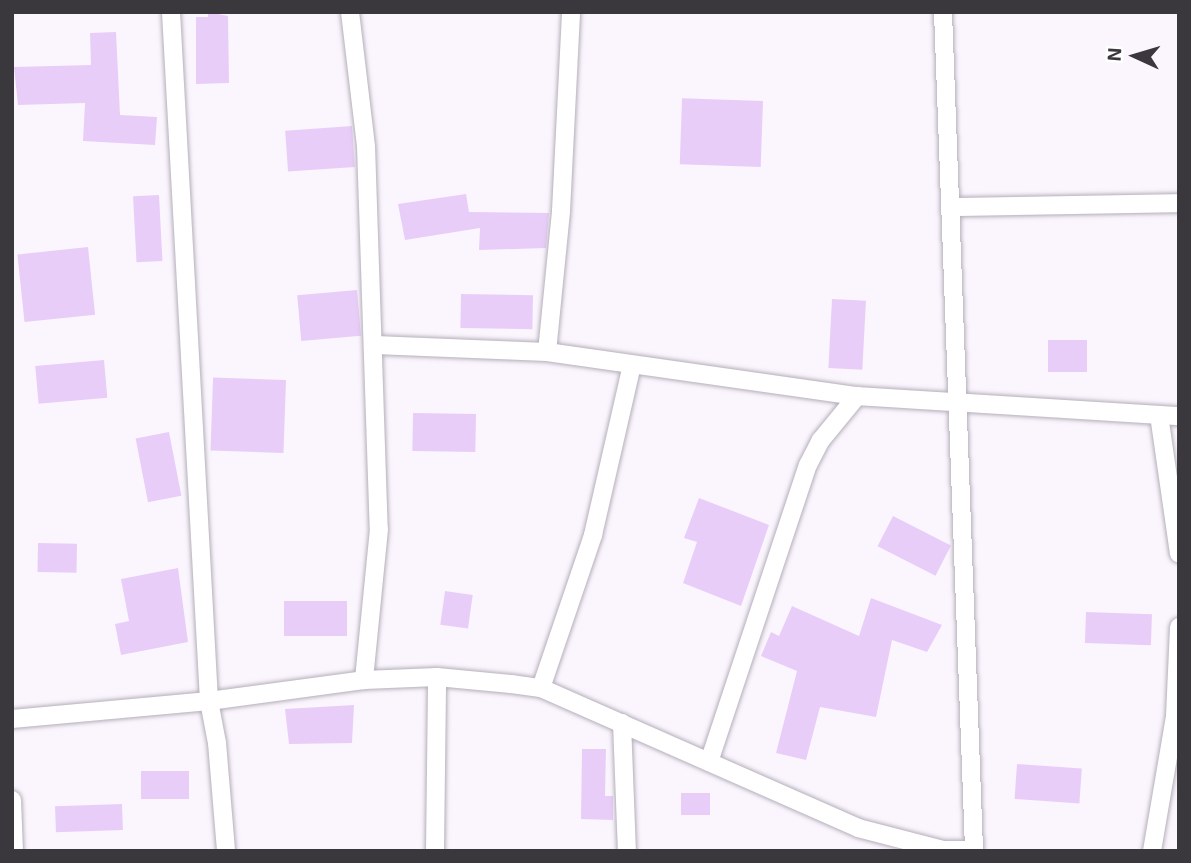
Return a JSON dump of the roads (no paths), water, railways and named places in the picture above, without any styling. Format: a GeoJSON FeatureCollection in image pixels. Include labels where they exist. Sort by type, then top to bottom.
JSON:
{"type":"FeatureCollection","features":[{"type":"Feature","properties":{"kind":"street"},"geometry":{"type":"LineString","coordinates":[[172,12],[209,701],[217,743],[226,851]]}},
{"type":"Feature","properties":{"kind":"street"},"geometry":{"type":"LineString","coordinates":[[350,12],[366,146],[375,345],[379,529],[364,680]]}},
{"type":"Feature","properties":{"kind":"street"},"geometry":{"type":"LineString","coordinates":[[547,352],[561,211],[571,12]]}},
{"type":"Feature","properties":{"kind":"street"},"geometry":{"type":"LineString","coordinates":[[12,719],[209,701],[364,680],[437,677],[541,688],[859,828],[943,850],[974,850],[953,207],[943,12]]}},
{"type":"Feature","properties":{"kind":"street"},"geometry":{"type":"LineString","coordinates":[[953,207],[1179,203]]}},
{"type":"Feature","properties":{"kind":"street"},"geometry":{"type":"LineString","coordinates":[[375,345],[547,352],[857,396],[959,405],[1179,416]]}},
{"type":"Feature","properties":{"kind":"street"},"geometry":{"type":"LineString","coordinates":[[541,688],[593,535],[632,365]]}},
{"type":"Feature","properties":{"kind":"street"},"geometry":{"type":"LineString","coordinates":[[709,762],[808,466],[821,440],[857,396]]}},
{"type":"Feature","properties":{"kind":"street"},"geometry":{"type":"LineString","coordinates":[[1159,415],[1179,554]]}},
{"type":"Feature","properties":{"kind":"street"},"geometry":{"type":"LineString","coordinates":[[1152,851],[1175,716],[1179,627]]}},
{"type":"Feature","properties":{"kind":"street"},"geometry":{"type":"LineString","coordinates":[[435,851],[437,677]]}},
{"type":"Feature","properties":{"kind":"street"},"geometry":{"type":"LineString","coordinates":[[622,723],[627,851]]}},
{"type":"Feature","properties":{"kind":"street"},"geometry":{"type":"LineString","coordinates":[[12,800],[14,851]]}}]}
